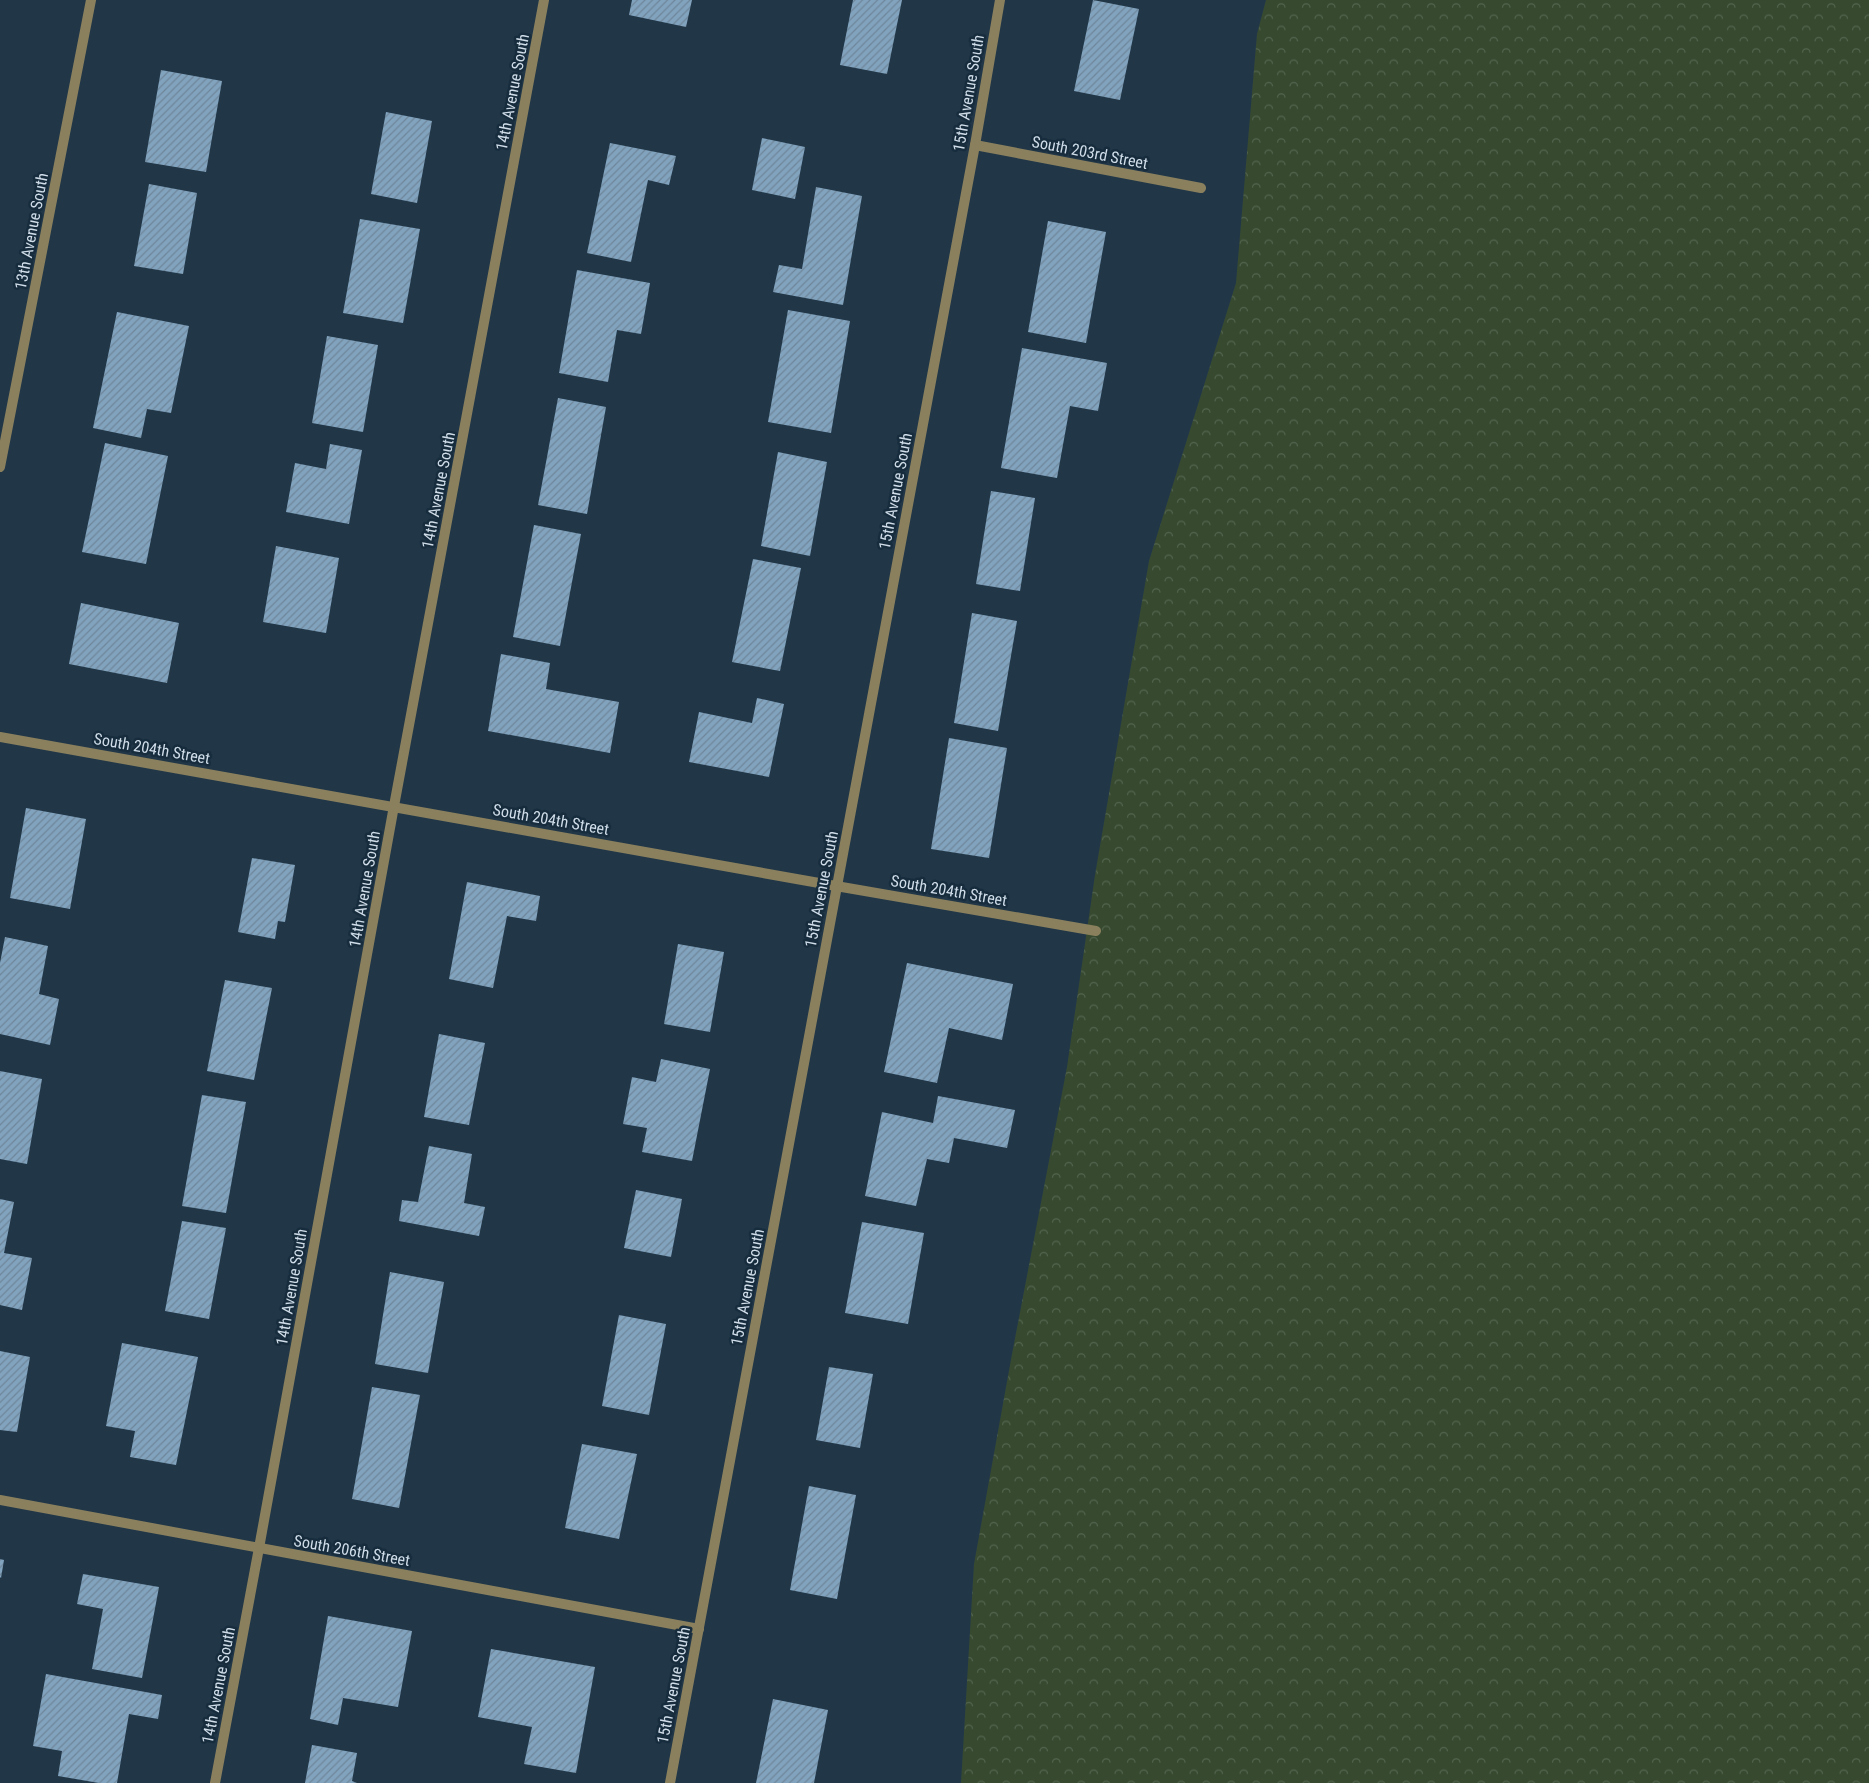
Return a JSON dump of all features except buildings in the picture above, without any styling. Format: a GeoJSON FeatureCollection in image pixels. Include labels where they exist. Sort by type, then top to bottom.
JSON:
{"type":"FeatureCollection","features":[{"type":"Feature","properties":{"kind":"street","name":"13th Avenue South"},"geometry":{"type":"LineString","coordinates":[[0,467],[91,0]]}},
{"type":"Feature","properties":{"kind":"street","name":"14th Avenue South"},"geometry":{"type":"LineString","coordinates":[[215,1783],[544,0]]}},
{"type":"Feature","properties":{"kind":"street","name":"15th Avenue South"},"geometry":{"type":"LineString","coordinates":[[670,1783],[975,145],[1000,0]]}},
{"type":"Feature","properties":{"kind":"street","name":"South 203rd Street"},"geometry":{"type":"LineString","coordinates":[[975,145],[1201,188]]}},
{"type":"Feature","properties":{"kind":"street","name":"South 204th Street"},"geometry":{"type":"LineString","coordinates":[[0,737],[836,886],[1096,930]]}},
{"type":"Feature","properties":{"kind":"street","name":"South 206th Street"},"geometry":{"type":"LineString","coordinates":[[0,1500],[699,1628]]}},
{"type":"Feature","properties":{"kind":"green space"},"geometry":{"type":"Polygon","coordinates":[[[1266,0],[1869,0],[1869,1783],[961,1783],[974,1564],[1067,1067],[1095,875],[1149,561],[1236,283],[1257,34],[1266,0]]]}}]}
